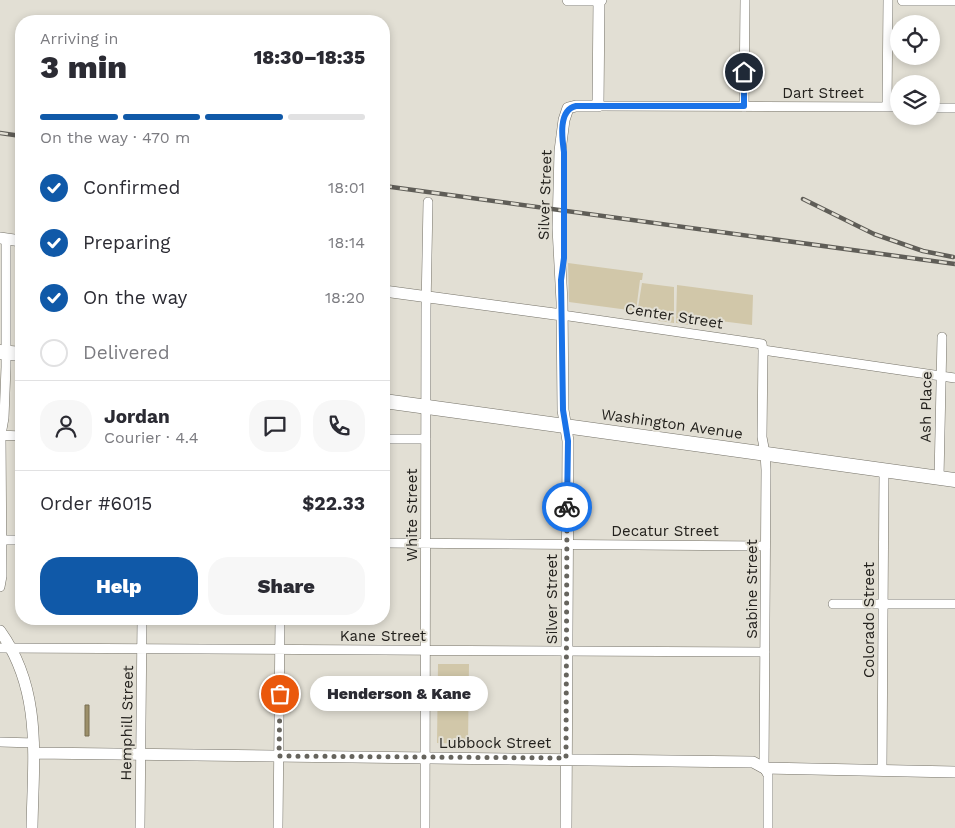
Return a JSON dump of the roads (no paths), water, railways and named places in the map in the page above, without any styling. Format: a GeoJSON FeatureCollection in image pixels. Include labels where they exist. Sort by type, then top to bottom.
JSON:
{"type":"FeatureCollection","features":[{"type":"Feature","properties":{"kind":"main road","name":"Washington Avenue"},"geometry":{"type":"LineString","coordinates":[[390,401],[955,480]]}},
{"type":"Feature","properties":{"kind":"street"},"geometry":{"type":"LineString","coordinates":[[568,0],[599,0],[598,106]]}},
{"type":"Feature","properties":{"kind":"street"},"geometry":{"type":"LineString","coordinates":[[744,0],[744,106]]}},
{"type":"Feature","properties":{"kind":"street"},"geometry":{"type":"LineString","coordinates":[[887,107],[888,0]]}},
{"type":"Feature","properties":{"kind":"street"},"geometry":{"type":"LineString","coordinates":[[903,0],[955,0]]}},
{"type":"Feature","properties":{"kind":"street","name":"Dart Street"},"geometry":{"type":"LineString","coordinates":[[598,106],[887,107]]}},
{"type":"Feature","properties":{"kind":"street","name":"Silver Street"},"geometry":{"type":"LineString","coordinates":[[566,828],[568,441],[563,410],[561,280],[564,258],[564,152],[562,140],[564,120],[568,108],[598,106]]}},
{"type":"Feature","properties":{"kind":"street"},"geometry":{"type":"LineString","coordinates":[[940,108],[955,108]]}},
{"type":"Feature","properties":{"kind":"street","name":"White Street"},"geometry":{"type":"LineString","coordinates":[[425,828],[426,297],[428,202]]}},
{"type":"Feature","properties":{"kind":"street"},"geometry":{"type":"LineString","coordinates":[[0,587],[2,576],[0,435],[4,418],[3,239]]}},
{"type":"Feature","properties":{"kind":"street","name":"Center Street"},"geometry":{"type":"LineString","coordinates":[[390,292],[762,344],[763,350],[955,378]]}},
{"type":"Feature","properties":{"kind":"street","name":"Ash Place"},"geometry":{"type":"LineString","coordinates":[[939,478],[942,337]]}},
{"type":"Feature","properties":{"kind":"street","name":"Sabine Street"},"geometry":{"type":"LineString","coordinates":[[763,350],[762,437],[765,453],[764,768],[768,775],[768,828]]}},
{"type":"Feature","properties":{"kind":"street"},"geometry":{"type":"LineString","coordinates":[[0,435],[15,436]]}},
{"type":"Feature","properties":{"kind":"street"},"geometry":{"type":"LineString","coordinates":[[390,439],[426,439]]}},
{"type":"Feature","properties":{"kind":"street","name":"Colorado Street"},"geometry":{"type":"LineString","coordinates":[[882,770],[884,471]]}},
{"type":"Feature","properties":{"kind":"street"},"geometry":{"type":"LineString","coordinates":[[1,540],[15,540]]}},
{"type":"Feature","properties":{"kind":"street","name":"Decatur Street"},"geometry":{"type":"LineString","coordinates":[[390,543],[765,546]]}},
{"type":"Feature","properties":{"kind":"street"},"geometry":{"type":"LineString","coordinates":[[833,604],[955,604]]}},
{"type":"Feature","properties":{"kind":"street","name":"Hemphill Street"},"geometry":{"type":"LineString","coordinates":[[140,828],[142,625]]}},
{"type":"Feature","properties":{"kind":"street"},"geometry":{"type":"LineString","coordinates":[[278,828],[280,625]]}},
{"type":"Feature","properties":{"kind":"street"},"geometry":{"type":"LineString","coordinates":[[0,631],[6,648],[24,677],[31,702],[34,727],[32,828]]}},
{"type":"Feature","properties":{"kind":"street","name":"Kane Street"},"geometry":{"type":"LineString","coordinates":[[6,648],[765,652]]}},
{"type":"Feature","properties":{"kind":"street","name":"Lubbock Street"},"geometry":{"type":"LineString","coordinates":[[0,742],[34,748],[140,755],[566,758],[753,762],[764,768],[955,772]]}},
{"type":"Feature","properties":{"kind":"railway"},"geometry":{"type":"LineString","coordinates":[[0,133],[15,135]]}},
{"type":"Feature","properties":{"kind":"railway"},"geometry":{"type":"LineString","coordinates":[[390,187],[955,264]]}},
{"type":"Feature","properties":{"kind":"railway"},"geometry":{"type":"LineString","coordinates":[[803,199],[874,234],[923,251],[953,257]]}},
{"type":"Feature","properties":{"kind":"place","name":"Henderson & Kane"},"geometry":{"type":"Point","coordinates":[280,694]}}]}
